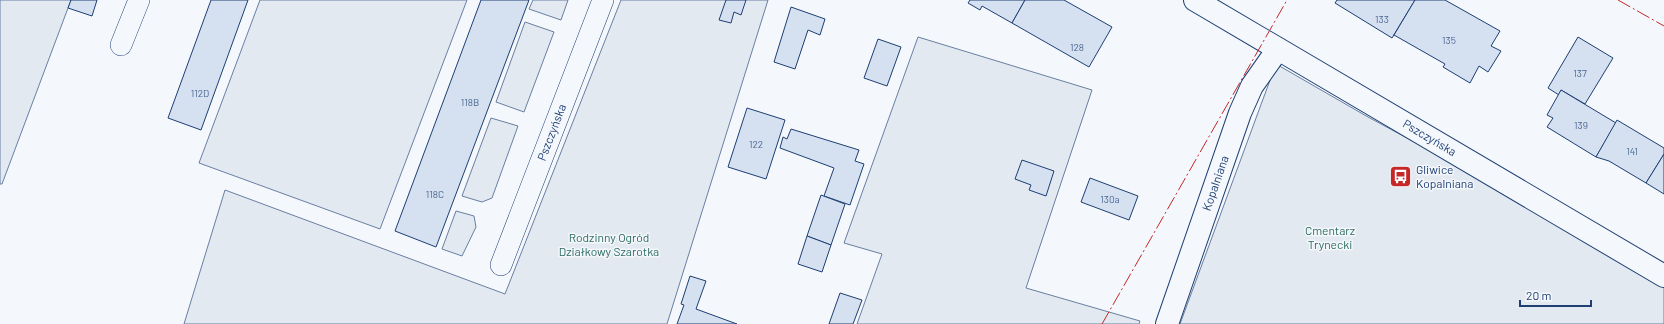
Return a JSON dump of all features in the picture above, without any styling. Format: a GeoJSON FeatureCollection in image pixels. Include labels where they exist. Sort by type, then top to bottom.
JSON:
{"type":"FeatureCollection","features":[{"type":"Feature","properties":{"kind":"main road","name":"Pszczyńska"},"geometry":{"type":"LineString","coordinates":[[1194,0],[1664,276]]}},
{"type":"Feature","properties":{"kind":"main road","name":"Kopalniana"},"geometry":{"type":"LineString","coordinates":[[1167,324],[1240,113],[1252,86],[1278,49]]}},
{"type":"Feature","properties":{"kind":"street"},"geometry":{"type":"LineString","coordinates":[[120,45],[139,0]]}},
{"type":"Feature","properties":{"kind":"street","name":"Pszczyńska"},"geometry":{"type":"LineString","coordinates":[[501,266],[603,0]]}},
{"type":"Feature","properties":{"kind":"green space"},"geometry":{"type":"Polygon","coordinates":[[[0,0],[71,0],[2,184],[0,184],[0,0]]]}},
{"type":"Feature","properties":{"kind":"green space"},"geometry":{"type":"Polygon","coordinates":[[[260,0],[467,0],[380,229],[199,163],[260,0]]]}},
{"type":"Feature","properties":{"kind":"green space"},"geometry":{"type":"Polygon","coordinates":[[[533,0],[568,0],[561,20],[529,9],[533,0]]]}},
{"type":"Feature","properties":{"kind":"green space","name":"Rodzinny Ogród Działkowy Szarotka"},"geometry":{"type":"Polygon","coordinates":[[[621,0],[768,0],[667,324],[184,324],[225,190],[505,294],[621,0]]]}},
{"type":"Feature","properties":{"kind":"green space"},"geometry":{"type":"Polygon","coordinates":[[[525,22],[554,32],[524,112],[496,102],[525,22]]]}},
{"type":"Feature","properties":{"kind":"green space"},"geometry":{"type":"Polygon","coordinates":[[[918,37],[1092,90],[1026,288],[1140,321],[1139,324],[857,324],[882,254],[844,243],[918,37]]]}},
{"type":"Feature","properties":{"kind":"green space","name":"Cmentarz Trynecki"},"geometry":{"type":"Polygon","coordinates":[[[1276,64],[1368,117],[1664,276],[1664,324],[1180,324],[1276,64]]]}},
{"type":"Feature","properties":{"kind":"green space"},"geometry":{"type":"Polygon","coordinates":[[[491,118],[518,126],[492,198],[482,202],[462,196],[491,118]]]}},
{"type":"Feature","properties":{"kind":"green space"},"geometry":{"type":"Polygon","coordinates":[[[456,211],[474,216],[476,227],[462,256],[442,249],[456,211]]]}},
{"type":"Feature","properties":{"kind":"building"},"geometry":{"type":"Polygon","coordinates":[[[71,0],[97,0],[92,16],[68,8],[71,0]]]}},
{"type":"Feature","properties":{"kind":"building"},"geometry":{"type":"Polygon","coordinates":[[[211,0],[248,0],[201,130],[168,118],[211,0]]]}},
{"type":"Feature","properties":{"kind":"building"},"geometry":{"type":"Polygon","coordinates":[[[481,0],[529,0],[436,247],[395,231],[481,0]]]}},
{"type":"Feature","properties":{"kind":"building"},"geometry":{"type":"Polygon","coordinates":[[[726,0],[746,0],[741,15],[734,12],[731,23],[719,20],[726,0]]]}},
{"type":"Feature","properties":{"kind":"building"},"geometry":{"type":"Polygon","coordinates":[[[970,0],[1025,0],[1012,23],[982,6],[980,10],[968,3],[970,0]]]}},
{"type":"Feature","properties":{"kind":"building"},"geometry":{"type":"Polygon","coordinates":[[[1025,0],[1064,0],[1112,27],[1089,67],[1012,23],[1025,0]]]}},
{"type":"Feature","properties":{"kind":"building"},"geometry":{"type":"Polygon","coordinates":[[[1337,0],[1415,0],[1392,38],[1335,3],[1337,0]]]}},
{"type":"Feature","properties":{"kind":"building"},"geometry":{"type":"Polygon","coordinates":[[[1415,0],[1445,0],[1500,31],[1491,46],[1501,51],[1488,72],[1479,66],[1470,83],[1443,67],[1445,64],[1394,35],[1415,0]]]}},
{"type":"Feature","properties":{"kind":"building"},"geometry":{"type":"Polygon","coordinates":[[[791,7],[825,19],[820,35],[808,30],[795,69],[774,62],[791,7]]]}},
{"type":"Feature","properties":{"kind":"building"},"geometry":{"type":"Polygon","coordinates":[[[1578,37],[1613,58],[1585,104],[1561,90],[1559,95],[1548,88],[1578,37]]]}},
{"type":"Feature","properties":{"kind":"building"},"geometry":{"type":"Polygon","coordinates":[[[878,39],[901,47],[887,86],[864,78],[878,39]]]}},
{"type":"Feature","properties":{"kind":"building"},"geometry":{"type":"Polygon","coordinates":[[[1561,90],[1616,123],[1596,157],[1547,127],[1553,118],[1547,115],[1561,90]]]}},
{"type":"Feature","properties":{"kind":"building"},"geometry":{"type":"Polygon","coordinates":[[[747,108],[785,120],[766,179],[728,167],[747,108]]]}},
{"type":"Feature","properties":{"kind":"building"},"geometry":{"type":"Polygon","coordinates":[[[1617,120],[1664,148],[1664,154],[1646,183],[1609,161],[1596,157],[1617,120]]]}},
{"type":"Feature","properties":{"kind":"building"},"geometry":{"type":"Polygon","coordinates":[[[791,129],[859,150],[855,161],[864,164],[850,205],[824,196],[834,168],[780,148],[783,137],[787,139],[791,129]]]}},
{"type":"Feature","properties":{"kind":"building"},"geometry":{"type":"Polygon","coordinates":[[[1664,154],[1664,194],[1646,183],[1664,154]]]}},
{"type":"Feature","properties":{"kind":"building"},"geometry":{"type":"Polygon","coordinates":[[[1022,160],[1054,171],[1046,196],[1029,190],[1031,185],[1015,179],[1022,160]]]}},
{"type":"Feature","properties":{"kind":"building"},"geometry":{"type":"Polygon","coordinates":[[[1090,178],[1138,196],[1129,220],[1081,202],[1090,178]]]}},
{"type":"Feature","properties":{"kind":"building"},"geometry":{"type":"Polygon","coordinates":[[[821,195],[845,204],[831,245],[807,236],[821,195]]]}},
{"type":"Feature","properties":{"kind":"building"},"geometry":{"type":"Polygon","coordinates":[[[807,236],[831,245],[822,272],[798,264],[807,236]]]}},
{"type":"Feature","properties":{"kind":"building"},"geometry":{"type":"Polygon","coordinates":[[[690,276],[706,281],[696,309],[737,324],[677,324],[684,305],[681,304],[690,276]]]}},
{"type":"Feature","properties":{"kind":"building"},"geometry":{"type":"Polygon","coordinates":[[[840,293],[862,300],[853,324],[829,324],[840,293]]]}},
{"type":"Feature","properties":{"kind":"power"},"geometry":{"type":"LineString","coordinates":[[1102,324],[1287,0]]}},
{"type":"Feature","properties":{"kind":"power"},"geometry":{"type":"LineString","coordinates":[[1618,0],[1664,26]]}},
{"type":"Feature","properties":{"kind":"place","name":"Gliwice Kopalniana"},"geometry":{"type":"Point","coordinates":[1400,177]}}]}
